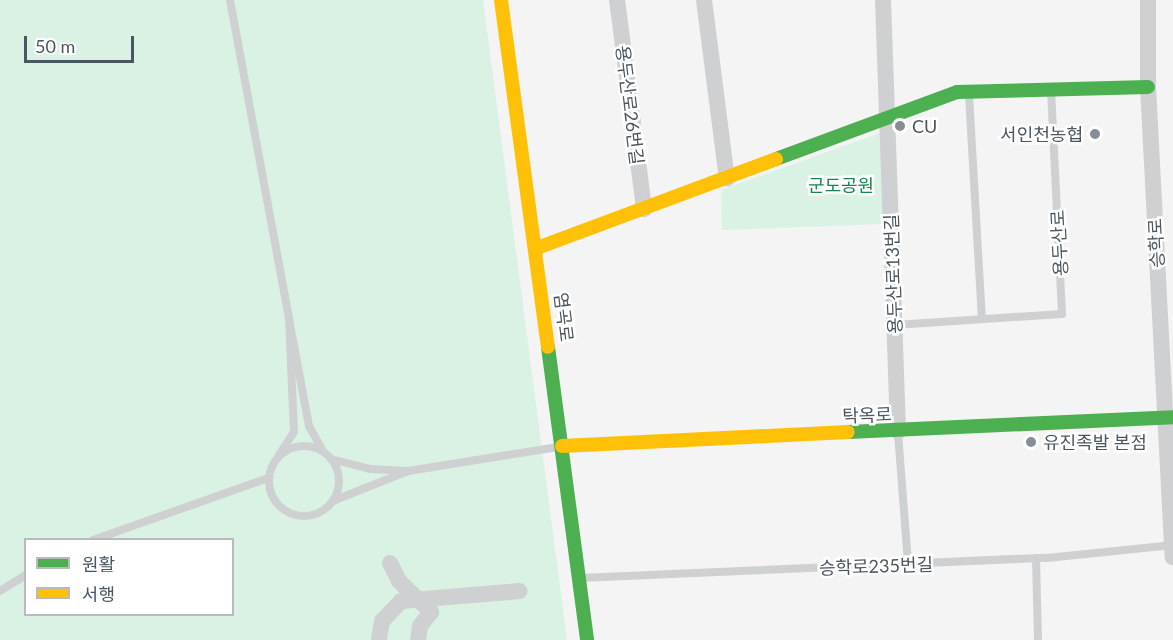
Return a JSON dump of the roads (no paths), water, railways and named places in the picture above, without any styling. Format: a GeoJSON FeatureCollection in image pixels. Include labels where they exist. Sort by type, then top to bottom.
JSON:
{"type":"FeatureCollection","features":[{"type":"Feature","properties":{"kind":"street","name":"염곡로"},"geometry":{"type":"LineString","coordinates":[[501,0],[537,248],[587,640]]}},
{"type":"Feature","properties":{"kind":"street","name":"용두산로26번길"},"geometry":{"type":"LineString","coordinates":[[617,0],[644,209]]}},
{"type":"Feature","properties":{"kind":"street"},"geometry":{"type":"LineString","coordinates":[[704,0],[727,179]]}},
{"type":"Feature","properties":{"kind":"street","name":"용두산로13번길"},"geometry":{"type":"LineString","coordinates":[[883,0],[898,432]]}},
{"type":"Feature","properties":{"kind":"street","name":"승학로"},"geometry":{"type":"LineString","coordinates":[[1148,0],[1149,87],[1168,417],[1173,557]]}},
{"type":"Feature","properties":{"kind":"street"},"geometry":{"type":"LineString","coordinates":[[537,248],[727,179],[887,116],[957,92],[1149,87]]}},
{"type":"Feature","properties":{"kind":"street","name":"탁옥로"},"geometry":{"type":"LineString","coordinates":[[562,446],[898,432],[1168,417]]}},
{"type":"Feature","properties":{"kind":"street"},"geometry":{"type":"LineString","coordinates":[[390,563],[399,580],[421,598],[431,612],[420,626],[418,640]]}},
{"type":"Feature","properties":{"kind":"street"},"geometry":{"type":"LineString","coordinates":[[379,640],[387,612],[401,601],[520,591]]}},
{"type":"Feature","properties":{"kind":"lane"},"geometry":{"type":"LineString","coordinates":[[230,0],[309,426],[323,451],[332,459],[370,469],[408,471],[562,446]]}},
{"type":"Feature","properties":{"kind":"lane","name":"용두산로"},"geometry":{"type":"LineString","coordinates":[[895,325],[1062,314],[1051,91]]}},
{"type":"Feature","properties":{"kind":"lane"},"geometry":{"type":"LineString","coordinates":[[969,92],[982,319]]}},
{"type":"Feature","properties":{"kind":"lane"},"geometry":{"type":"LineString","coordinates":[[289,319],[294,432],[268,478],[273,500],[292,515],[316,514],[333,501],[408,471]]}},
{"type":"Feature","properties":{"kind":"lane"},"geometry":{"type":"LineString","coordinates":[[898,432],[908,564]]}},
{"type":"Feature","properties":{"kind":"lane"},"geometry":{"type":"LineString","coordinates":[[279,455],[302,445],[323,451]]}},
{"type":"Feature","properties":{"kind":"lane"},"geometry":{"type":"LineString","coordinates":[[332,459],[339,479],[333,501]]}},
{"type":"Feature","properties":{"kind":"lane"},"geometry":{"type":"LineString","coordinates":[[99,538],[268,478]]}},
{"type":"Feature","properties":{"kind":"lane","name":"승학로235번길"},"geometry":{"type":"LineString","coordinates":[[579,578],[1036,558],[1172,535]]}},
{"type":"Feature","properties":{"kind":"lane"},"geometry":{"type":"LineString","coordinates":[[1036,558],[1038,640]]}},
{"type":"Feature","properties":{"kind":"lane"},"geometry":{"type":"LineString","coordinates":[[0,591],[24,576]]}},
{"type":"Feature","properties":{"kind":"place","name":"CU"},"geometry":{"type":"Point","coordinates":[900,126]}},
{"type":"Feature","properties":{"kind":"place","name":"서인천농협"},"geometry":{"type":"Point","coordinates":[1095,134]}},
{"type":"Feature","properties":{"kind":"place","name":"유진족발 본점"},"geometry":{"type":"Point","coordinates":[1031,442]}},
{"type":"Feature","properties":{"kind":"park label","name":"군도공원"},"geometry":{"type":"Point","coordinates":[841,185]}}]}
